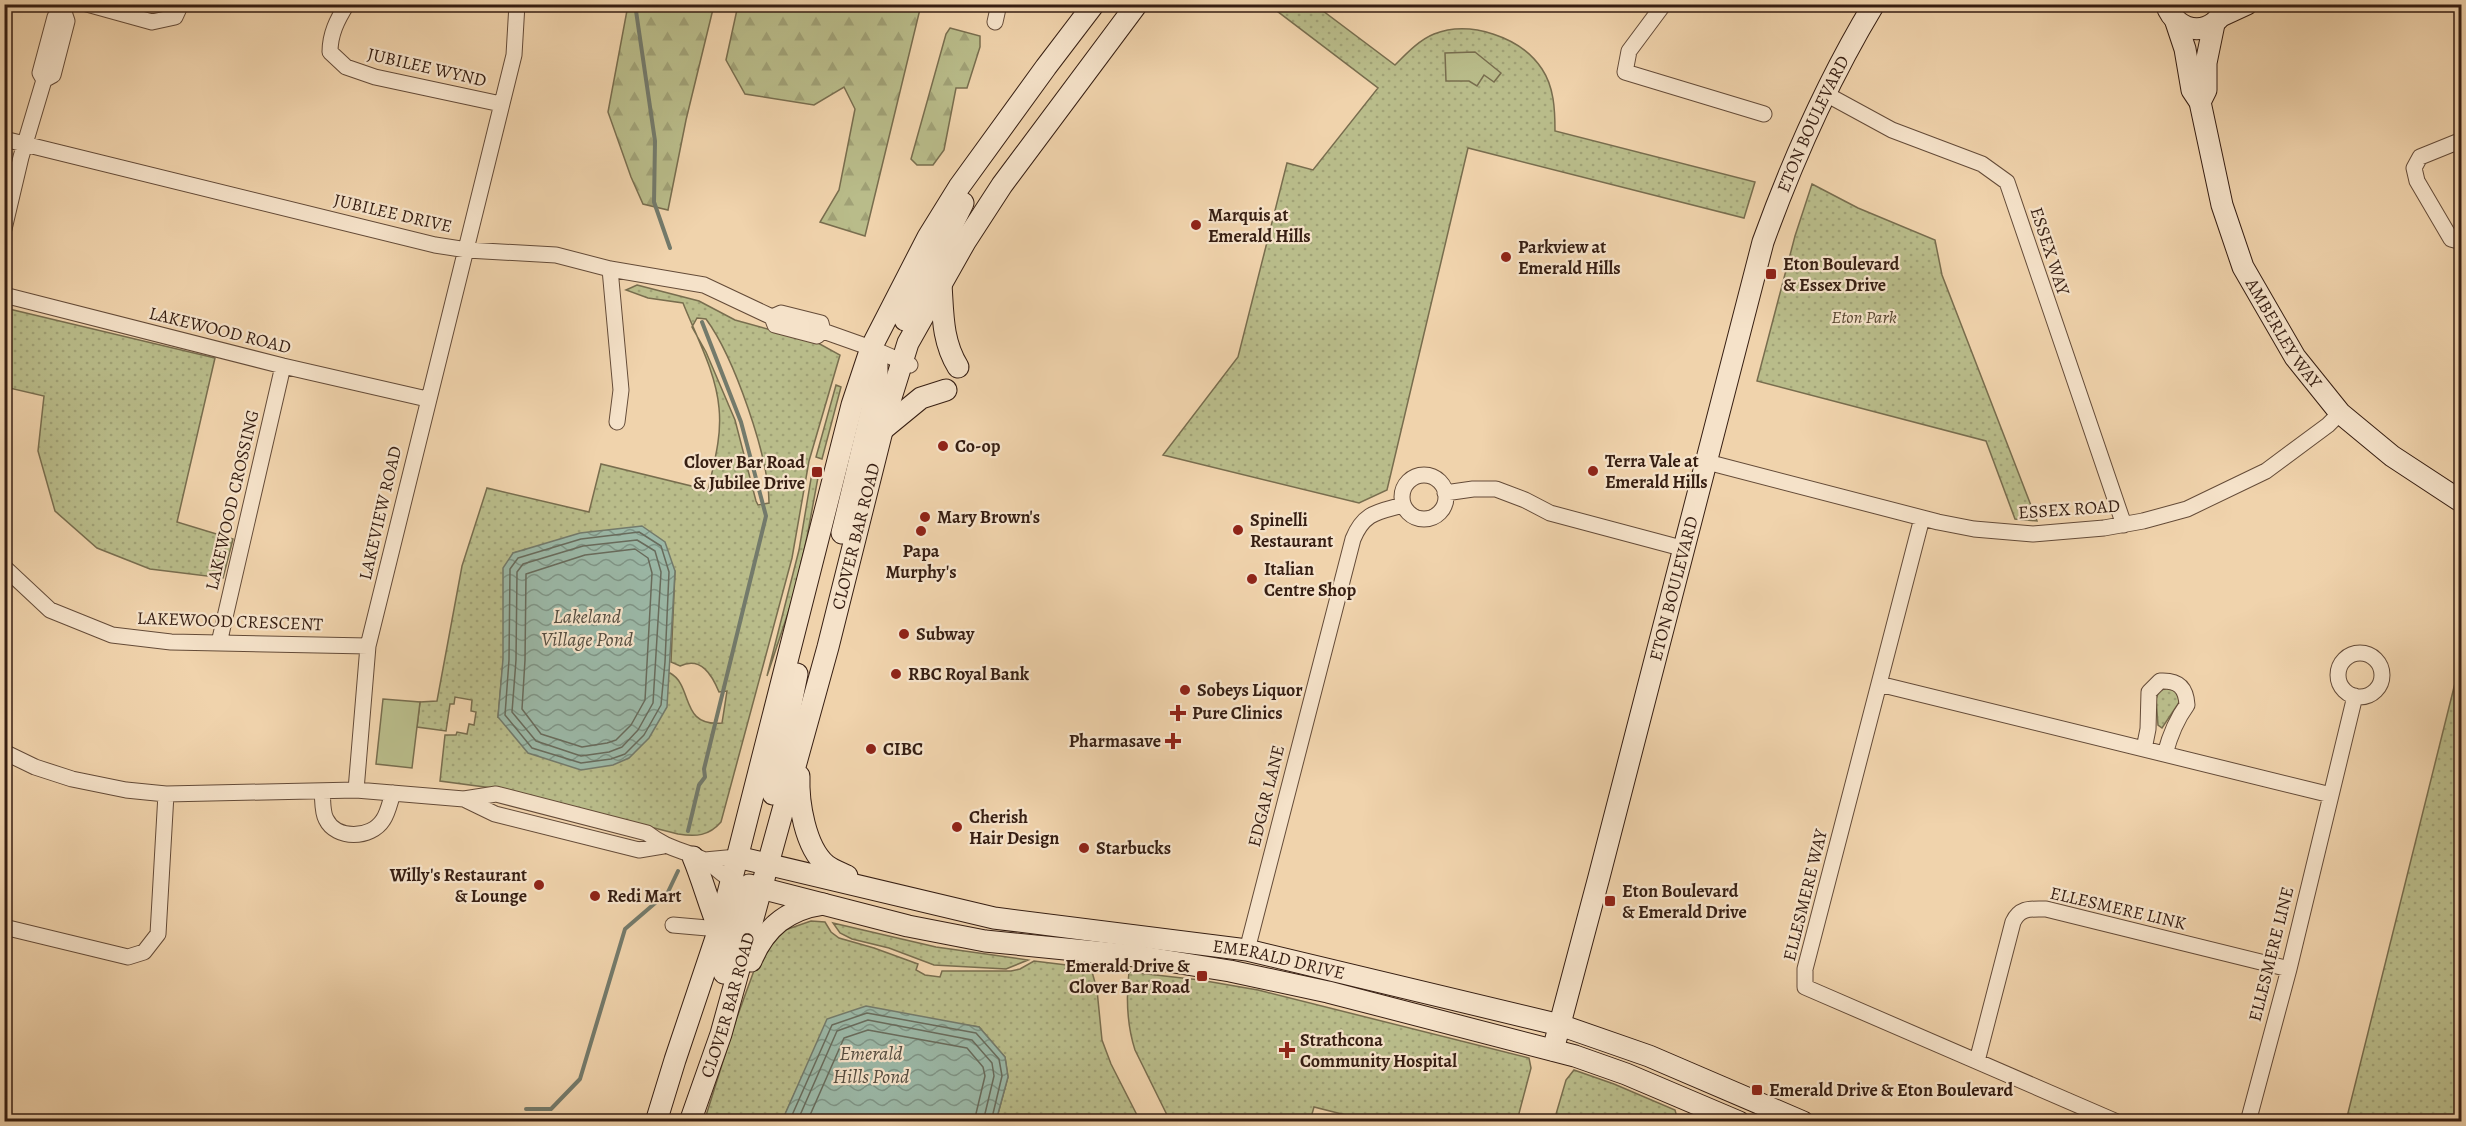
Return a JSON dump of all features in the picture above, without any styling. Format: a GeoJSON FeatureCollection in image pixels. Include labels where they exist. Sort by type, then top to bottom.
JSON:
{"type":"FeatureCollection","features":[{"type":"Feature","properties":{"kind":"street"},"geometry":{"type":"LineString","coordinates":[[87,4],[152,21],[175,17],[181,4]]}},
{"type":"Feature","properties":{"kind":"street","name":"JUBILEE WYND"},"geometry":{"type":"LineString","coordinates":[[346,4],[330,38],[330,52],[346,67],[375,77],[501,104]]}},
{"type":"Feature","properties":{"kind":"street","name":"JUBILEE WYND"},"geometry":{"type":"LineString","coordinates":[[467,250],[514,55],[517,4]]}},
{"type":"Feature","properties":{"kind":"street"},"geometry":{"type":"LineString","coordinates":[[995,22],[999,4]]}},
{"type":"Feature","properties":{"kind":"street","name":"CLOVER BAR ROAD"},"geometry":{"type":"LineString","coordinates":[[690,1122],[721,1034],[802,602],[852,405],[871,348],[928,237],[959,187],[1094,4]]}},
{"type":"Feature","properties":{"kind":"street","name":"CLOVER BAR ROAD"},"geometry":{"type":"LineString","coordinates":[[657,1122],[675,1060],[719,929],[752,873],[801,745],[882,430],[906,363],[914,330],[965,242],[1002,185],[1137,4]]}},
{"type":"Feature","properties":{"kind":"street"},"geometry":{"type":"LineString","coordinates":[[1664,4],[1629,51],[1625,72],[1764,114]]}},
{"type":"Feature","properties":{"kind":"street"},"geometry":{"type":"LineString","coordinates":[[2148,4],[2170,13],[2194,29],[2205,28],[2220,15],[2247,4]]}},
{"type":"Feature","properties":{"kind":"street","name":"ETON BOULEVARD"},"geometry":{"type":"LineString","coordinates":[[1553,1050],[1763,242],[1793,162],[1824,93],[1869,6]]}},
{"type":"Feature","properties":{"kind":"street"},"geometry":{"type":"LineString","coordinates":[[4,229],[44,80],[53,75],[67,21],[64,7]]}},
{"type":"Feature","properties":{"kind":"street","name":"AMBERLEY WAY"},"geometry":{"type":"LineString","coordinates":[[2170,13],[2185,49],[2192,90],[2200,102],[2222,205],[2243,267],[2295,357],[2340,413],[2392,456],[2462,502]]}},
{"type":"Feature","properties":{"kind":"street","name":"AMBERLEY WAY"},"geometry":{"type":"LineString","coordinates":[[2200,102],[2206,90],[2206,63],[2220,15]]}},
{"type":"Feature","properties":{"kind":"street","name":"ESSEX WAY"},"geometry":{"type":"LineString","coordinates":[[1824,93],[1892,130],[1982,164],[2007,182],[2124,525]]}},
{"type":"Feature","properties":{"kind":"street","name":"JUBILEE DRIVE"},"geometry":{"type":"LineString","coordinates":[[4,139],[424,242],[467,250],[556,255],[610,269],[704,285],[772,317],[776,325],[818,336],[823,331],[871,348]]}},
{"type":"Feature","properties":{"kind":"street"},"geometry":{"type":"LineString","coordinates":[[2462,140],[2420,157],[2414,168],[2416,181],[2451,238],[2462,242]]}},
{"type":"Feature","properties":{"kind":"street"},"geometry":{"type":"LineString","coordinates":[[906,363],[899,344],[903,326],[992,142]]}},
{"type":"Feature","properties":{"kind":"street","name":"LAKEVIEW ROAD"},"geometry":{"type":"LineString","coordinates":[[356,790],[368,646],[427,399],[467,250]]}},
{"type":"Feature","properties":{"kind":"street"},"geometry":{"type":"LineString","coordinates":[[610,269],[621,390],[617,422]]}},
{"type":"Feature","properties":{"kind":"street"},"geometry":{"type":"LineString","coordinates":[[941,284],[944,327],[949,351],[958,367]]}},
{"type":"Feature","properties":{"kind":"street","name":"LAKEWOOD ROAD"},"geometry":{"type":"LineString","coordinates":[[4,295],[283,366],[427,399]]}},
{"type":"Feature","properties":{"kind":"street"},"geometry":{"type":"LineString","coordinates":[[871,348],[906,363]]}},
{"type":"Feature","properties":{"kind":"street"},"geometry":{"type":"LineString","coordinates":[[828,647],[841,538],[878,379],[878,360],[871,348]]}},
{"type":"Feature","properties":{"kind":"street","name":"LAKEWOOD CROSSING"},"geometry":{"type":"LineString","coordinates":[[219,643],[283,366]]}},
{"type":"Feature","properties":{"kind":"street"},"geometry":{"type":"LineString","coordinates":[[882,430],[921,398],[946,390]]}},
{"type":"Feature","properties":{"kind":"street","name":"ESSEX ROAD"},"geometry":{"type":"LineString","coordinates":[[1707,462],[1922,518],[1974,529],[2033,534],[2124,525],[2187,509],[2266,471],[2328,425],[2340,413]]}},
{"type":"Feature","properties":{"kind":"street"},"geometry":{"type":"LineString","coordinates":[[1417,476],[1432,477],[1443,486],[1445,493],[1443,507],[1433,517],[1419,519],[1407,511],[1403,505],[1403,491],[1406,484],[1417,476]]}},
{"type":"Feature","properties":{"kind":"street"},"geometry":{"type":"LineString","coordinates":[[1445,493],[1496,489],[1550,513],[1685,549]]}},
{"type":"Feature","properties":{"kind":"street","name":"EDGAR LANE"},"geometry":{"type":"LineString","coordinates":[[1247,950],[1353,539],[1362,521],[1368,515],[1403,505]]}},
{"type":"Feature","properties":{"kind":"street","name":"ELLESMERE WAY"},"geometry":{"type":"LineString","coordinates":[[1922,518],[1806,969],[1805,987],[2118,1122]]}},
{"type":"Feature","properties":{"kind":"street","name":"LAKEWOOD CRESCENT"},"geometry":{"type":"LineString","coordinates":[[4,567],[50,610],[112,635],[171,642],[368,646]]}},
{"type":"Feature","properties":{"kind":"street"},"geometry":{"type":"LineString","coordinates":[[2144,749],[2148,729],[2149,692],[2160,681],[2173,680],[2184,690],[2187,705],[2170,735],[2165,754]]}},
{"type":"Feature","properties":{"kind":"street"},"geometry":{"type":"LineString","coordinates":[[1879,684],[2331,795]]}},
{"type":"Feature","properties":{"kind":"street","name":"ELLESMERE LINE"},"geometry":{"type":"LineString","coordinates":[[2248,1122],[2289,969],[2355,696]]}},
{"type":"Feature","properties":{"kind":"street"},"geometry":{"type":"LineString","coordinates":[[801,745],[799,791],[807,835],[826,865],[863,885]]}},
{"type":"Feature","properties":{"kind":"street"},"geometry":{"type":"LineString","coordinates":[[4,752],[35,767],[72,779],[126,790],[166,794],[356,790],[464,799],[496,794],[647,833],[663,846],[699,859],[895,909],[928,914],[994,918]]}},
{"type":"Feature","properties":{"kind":"street"},"geometry":{"type":"LineString","coordinates":[[322,791],[325,819],[334,830],[348,834],[366,833],[376,827],[383,820],[393,793]]}},
{"type":"Feature","properties":{"kind":"street"},"geometry":{"type":"LineString","coordinates":[[4,927],[128,957],[144,952],[158,934],[166,794]]}},
{"type":"Feature","properties":{"kind":"street"},"geometry":{"type":"LineString","coordinates":[[464,799],[495,814],[639,850],[663,846]]}},
{"type":"Feature","properties":{"kind":"street"},"geometry":{"type":"LineString","coordinates":[[570,832],[573,814]]}},
{"type":"Feature","properties":{"kind":"street"},"geometry":{"type":"LineString","coordinates":[[699,859],[723,875],[752,873]]}},
{"type":"Feature","properties":{"kind":"street"},"geometry":{"type":"LineString","coordinates":[[673,925],[719,929],[710,907],[699,859]]}},
{"type":"Feature","properties":{"kind":"street","name":"EMERALD DRIVE"},"geometry":{"type":"LineString","coordinates":[[752,873],[863,885],[994,918],[1247,950],[1560,1025],[1649,1056],[1803,1122]]}},
{"type":"Feature","properties":{"kind":"street","name":"EMERALD DRIVE"},"geometry":{"type":"LineString","coordinates":[[752,873],[826,904],[908,926],[985,941],[1136,956],[1230,971],[1328,992],[1553,1050],[1626,1074],[1739,1122]]}},
{"type":"Feature","properties":{"kind":"street"},"geometry":{"type":"LineString","coordinates":[[721,1034],[754,953],[765,934],[780,919],[791,913],[826,904]]}},
{"type":"Feature","properties":{"kind":"street","name":"ELLESMERE LINK"},"geometry":{"type":"LineString","coordinates":[[1977,1060],[2013,922],[2017,914],[2026,908],[2046,909],[2289,969]]}},
{"type":"Feature","properties":{"kind":"green space"},"geometry":{"type":"Polygon","coordinates":[[[628,5],[714,5],[686,120],[668,210],[643,204],[608,112],[628,5]]]}},
{"type":"Feature","properties":{"kind":"green space"},"geometry":{"type":"Polygon","coordinates":[[[738,5],[921,5],[865,236],[820,222],[839,190],[855,109],[844,87],[814,105],[745,94],[726,60],[738,5]]]}},
{"type":"Feature","properties":{"kind":"green space"},"geometry":{"type":"Polygon","coordinates":[[[1269,5],[1315,5],[1395,65],[1423,40],[1448,30],[1478,30],[1508,40],[1533,58],[1546,76],[1553,98],[1555,131],[1755,182],[1744,218],[1468,148],[1387,490],[1359,503],[1163,455],[1238,357],[1287,163],[1313,170],[1378,88],[1269,5]]]}},
{"type":"Feature","properties":{"kind":"green space"},"geometry":{"type":"Polygon","coordinates":[[[950,28],[980,36],[980,47],[967,88],[956,88],[944,150],[933,165],[917,165],[911,159],[946,34],[950,28]]]}},
{"type":"Feature","properties":{"kind":"green space"},"geometry":{"type":"Polygon","coordinates":[[[1475,52],[1501,73],[1494,82],[1484,75],[1477,86],[1469,81],[1446,81],[1445,53],[1475,52]]]}},
{"type":"Feature","properties":{"kind":"green space","name":"Eton Park"},"geometry":{"type":"Polygon","coordinates":[[[1812,184],[1858,208],[1935,240],[1942,275],[2037,521],[2015,519],[1986,441],[1757,381],[1795,236],[1812,184]]]}},
{"type":"Feature","properties":{"kind":"green space"},"geometry":{"type":"Polygon","coordinates":[[[637,285],[699,301],[735,320],[818,343],[840,355],[809,461],[792,558],[721,822],[707,833],[696,835],[678,834],[500,789],[440,781],[445,735],[456,735],[457,732],[467,734],[469,724],[474,725],[476,712],[471,711],[472,700],[455,697],[454,704],[450,704],[446,731],[417,727],[420,702],[437,701],[462,566],[487,488],[589,512],[601,464],[708,490],[715,460],[720,418],[714,381],[697,336],[735,420],[756,501],[758,505],[769,503],[763,460],[748,408],[728,357],[706,319],[697,318],[693,326],[683,303],[648,298],[626,290],[637,285]],[[540,546],[513,553],[498,717],[670,673],[677,679],[693,712],[699,719],[708,723],[722,723],[727,691],[719,692],[713,679],[700,665],[694,663],[680,666],[671,662],[675,571],[540,546]]]}},
{"type":"Feature","properties":{"kind":"green space"},"geometry":{"type":"Polygon","coordinates":[[[5,308],[215,358],[177,522],[233,539],[223,578],[150,569],[97,548],[55,511],[38,451],[44,396],[5,387],[5,308]]]}},
{"type":"Feature","properties":{"kind":"green space"},"geometry":{"type":"Polygon","coordinates":[[[836,385],[841,387],[822,459],[816,457],[836,385]]]}},
{"type":"Feature","properties":{"kind":"green space"},"geometry":{"type":"Polygon","coordinates":[[[813,467],[819,472],[795,592],[767,676],[799,550],[813,467]]]}},
{"type":"Feature","properties":{"kind":"green space"},"geometry":{"type":"Polygon","coordinates":[[[2461,659],[2461,1121],[2346,1121],[2461,659]]]}},
{"type":"Feature","properties":{"kind":"green space"},"geometry":{"type":"Polygon","coordinates":[[[2169,687],[2176,691],[2180,701],[2162,728],[2158,725],[2156,699],[2159,691],[2169,687]]]}},
{"type":"Feature","properties":{"kind":"green space"},"geometry":{"type":"Polygon","coordinates":[[[383,699],[420,702],[412,768],[376,764],[383,699]]]}},
{"type":"Feature","properties":{"kind":"green space"},"geometry":{"type":"Polygon","coordinates":[[[811,921],[825,922],[831,932],[839,938],[918,964],[916,970],[925,975],[940,977],[942,971],[1011,971],[1034,961],[1091,968],[1097,990],[1102,1040],[1111,1064],[1140,1121],[996,1121],[1008,1077],[1005,1057],[979,1027],[959,1024],[797,1088],[782,1121],[704,1122],[736,1020],[763,946],[785,930],[811,921]]]}},
{"type":"Feature","properties":{"kind":"green space"},"geometry":{"type":"Polygon","coordinates":[[[833,923],[936,947],[1028,960],[1006,969],[934,965],[889,948],[852,939],[840,933],[833,923]]]}},
{"type":"Feature","properties":{"kind":"green space","name":"Strathcona Community Hospital"},"geometry":{"type":"Polygon","coordinates":[[[1129,972],[1200,980],[1258,990],[1529,1058],[1531,1068],[1517,1121],[1369,1121],[1314,1107],[1310,1121],[1170,1121],[1132,1041],[1128,1011],[1129,972]]]}},
{"type":"Feature","properties":{"kind":"green space"},"geometry":{"type":"Polygon","coordinates":[[[1574,1070],[1675,1110],[1678,1121],[1554,1121],[1566,1080],[1574,1070]]]}},
{"type":"Feature","properties":{"kind":"water","name":"Lakeland Village Pond"},"geometry":{"type":"Polygon","coordinates":[[[642,526],[665,542],[675,571],[667,707],[649,738],[629,758],[613,765],[581,770],[528,753],[498,717],[503,659],[503,568],[513,553],[580,533],[642,526]]]}},
{"type":"Feature","properties":{"kind":"water","name":"Emerald Hills Pond"},"geometry":{"type":"Polygon","coordinates":[[[866,1006],[979,1027],[1005,1057],[1008,1077],[996,1121],[782,1121],[827,1019],[866,1006]]]}},
{"type":"Feature","properties":{"kind":"waterway"},"geometry":{"type":"LineString","coordinates":[[635,4],[655,141],[654,202],[670,248]]}},
{"type":"Feature","properties":{"kind":"waterway"},"geometry":{"type":"LineString","coordinates":[[688,831],[699,785],[705,777],[704,769],[766,516],[741,422],[702,322]]}},
{"type":"Feature","properties":{"kind":"waterway"},"geometry":{"type":"LineString","coordinates":[[526,1109],[551,1109],[580,1079],[625,929],[668,892],[678,871]]}},
{"type":"Feature","properties":{"kind":"place","name":"Marquis at Emerald Hills"},"geometry":{"type":"Point","coordinates":[1196,225]}},
{"type":"Feature","properties":{"kind":"place","name":"Parkview at Emerald Hills"},"geometry":{"type":"Point","coordinates":[1506,257]}},
{"type":"Feature","properties":{"kind":"place","name":"Eton Boulevard & Essex Drive"},"geometry":{"type":"Point","coordinates":[1771,274]}},
{"type":"Feature","properties":{"kind":"place","name":"Co-op"},"geometry":{"type":"Point","coordinates":[943,446]}},
{"type":"Feature","properties":{"kind":"place","name":"Terra Vale at Emerald Hills"},"geometry":{"type":"Point","coordinates":[1593,471]}},
{"type":"Feature","properties":{"kind":"place","name":"Clover Bar Road & Jubilee Drive"},"geometry":{"type":"Point","coordinates":[817,472]}},
{"type":"Feature","properties":{"kind":"place","name":"Mary Brown's"},"geometry":{"type":"Point","coordinates":[925,517]}},
{"type":"Feature","properties":{"kind":"place","name":"Spinelli Restaurant"},"geometry":{"type":"Point","coordinates":[1238,530]}},
{"type":"Feature","properties":{"kind":"place","name":"Papa Murphy's"},"geometry":{"type":"Point","coordinates":[921,531]}},
{"type":"Feature","properties":{"kind":"place","name":"Italian Centre Shop"},"geometry":{"type":"Point","coordinates":[1252,579]}},
{"type":"Feature","properties":{"kind":"place","name":"Subway"},"geometry":{"type":"Point","coordinates":[904,634]}},
{"type":"Feature","properties":{"kind":"place","name":"RBC Royal Bank"},"geometry":{"type":"Point","coordinates":[896,674]}},
{"type":"Feature","properties":{"kind":"place","name":"Sobeys Liquor"},"geometry":{"type":"Point","coordinates":[1185,690]}},
{"type":"Feature","properties":{"kind":"place","name":"Pure Clinics"},"geometry":{"type":"Point","coordinates":[1178,713]}},
{"type":"Feature","properties":{"kind":"place","name":"Pharmasave"},"geometry":{"type":"Point","coordinates":[1173,741]}},
{"type":"Feature","properties":{"kind":"place","name":"CIBC"},"geometry":{"type":"Point","coordinates":[871,749]}},
{"type":"Feature","properties":{"kind":"place","name":"Cherish Hair Design"},"geometry":{"type":"Point","coordinates":[957,827]}},
{"type":"Feature","properties":{"kind":"place","name":"Starbucks"},"geometry":{"type":"Point","coordinates":[1084,848]}},
{"type":"Feature","properties":{"kind":"place","name":"Willy's Restaurant & Lounge"},"geometry":{"type":"Point","coordinates":[539,885]}},
{"type":"Feature","properties":{"kind":"place","name":"Redi Mart"},"geometry":{"type":"Point","coordinates":[595,896]}},
{"type":"Feature","properties":{"kind":"place","name":"Eton Boulevard & Emerald Drive"},"geometry":{"type":"Point","coordinates":[1610,901]}},
{"type":"Feature","properties":{"kind":"place","name":"Emerald Drive & Clover Bar Road"},"geometry":{"type":"Point","coordinates":[1202,976]}},
{"type":"Feature","properties":{"kind":"place","name":"Strathcona Community Hospital"},"geometry":{"type":"Point","coordinates":[1287,1050]}},
{"type":"Feature","properties":{"kind":"place","name":"Emerald Drive & Eton Boulevard"},"geometry":{"type":"Point","coordinates":[1757,1090]}}]}
